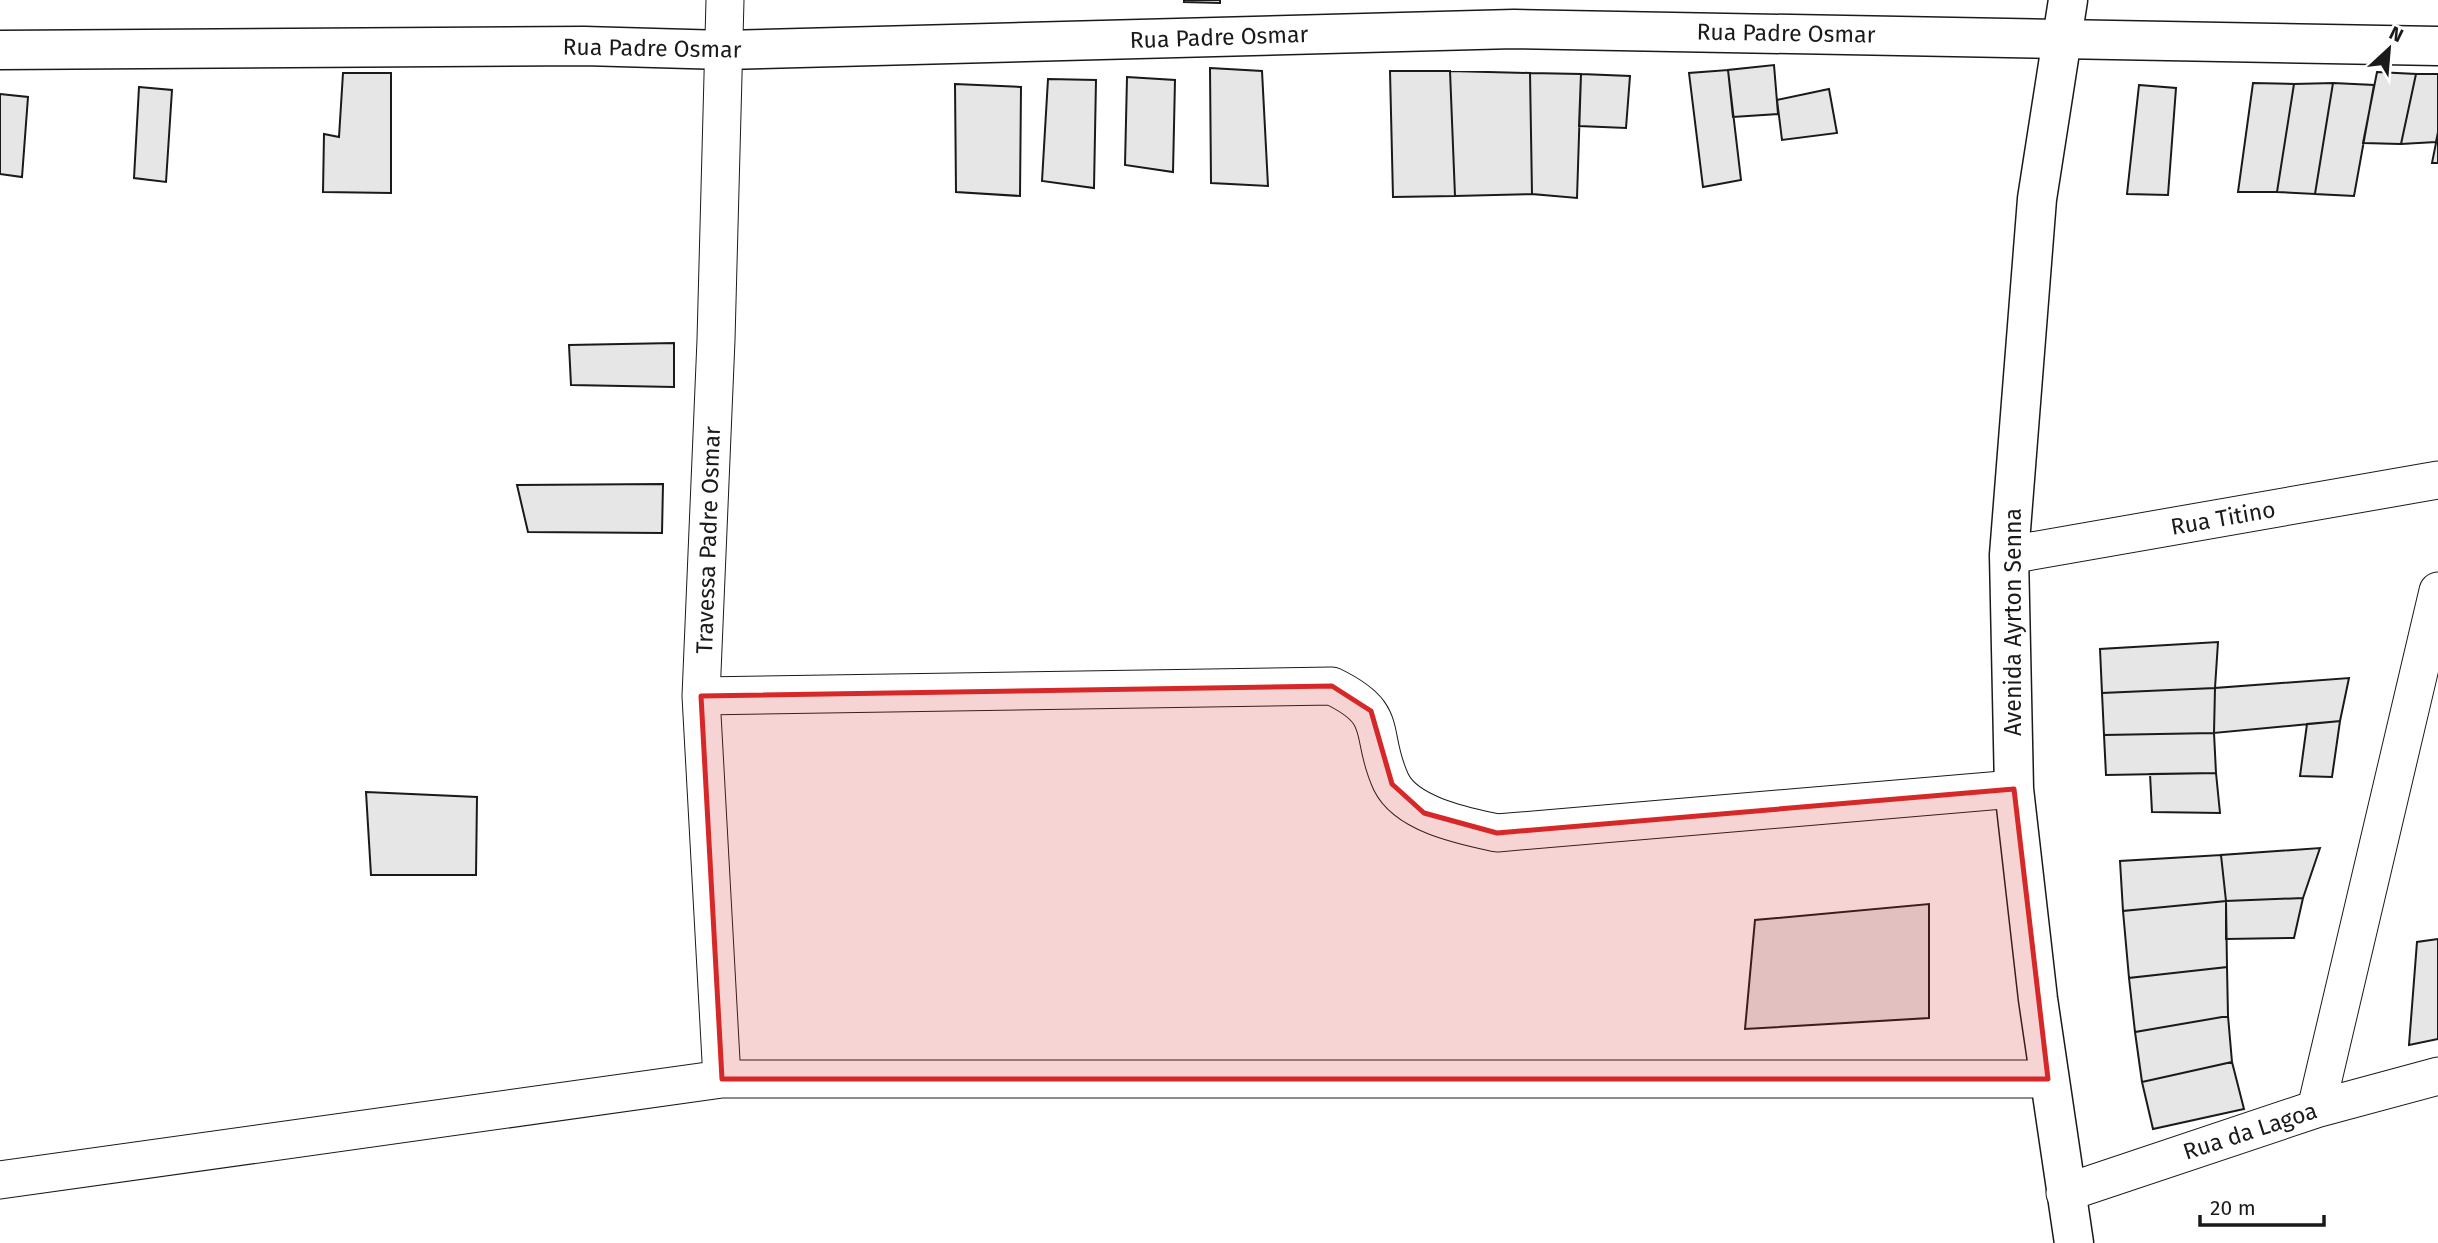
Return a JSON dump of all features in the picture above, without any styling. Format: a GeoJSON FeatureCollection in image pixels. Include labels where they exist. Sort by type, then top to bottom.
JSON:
{"type":"FeatureCollection","features":[{"type":"Feature","properties":{"kind":"street","name":"Travessa Padre Osmar"},"geometry":{"type":"LineString","coordinates":[[722,1079],[701,696],[726,0]]}},
{"type":"Feature","properties":{"kind":"street","name":"Avenida Ayrton Senna"},"geometry":{"type":"LineString","coordinates":[[2068,0],[2037,199],[2009,555],[2014,789],[2048,1079],[2074,1243]]}},
{"type":"Feature","properties":{"kind":"street","name":"Rua Padre Osmar"},"geometry":{"type":"LineString","coordinates":[[0,50],[584,46],[724,50],[1514,29],[2438,46]]}},
{"type":"Feature","properties":{"kind":"street","name":"Rua Titino"},"geometry":{"type":"LineString","coordinates":[[2009,555],[2438,480]]}},
{"type":"Feature","properties":{"kind":"street"},"geometry":{"type":"LineString","coordinates":[[2316,1109],[2425,704],[2438,591]]}},
{"type":"Feature","properties":{"kind":"street"},"geometry":{"type":"LineString","coordinates":[[701,696],[1332,686],[1353,696],[1371,711],[1392,784],[1416,806],[1424,813],[1461,826],[1497,833],[2014,789]]}},
{"type":"Feature","properties":{"kind":"street","name":"Rua da Lagoa"},"geometry":{"type":"LineString","coordinates":[[2064,1193],[2316,1109],[2438,1076]]}},
{"type":"Feature","properties":{"kind":"street"},"geometry":{"type":"LineString","coordinates":[[0,1180],[722,1079],[2048,1079]]}},
{"type":"Feature","properties":{"kind":"highlighted area"},"geometry":{"type":"Polygon","coordinates":[[[1332,686],[1371,711],[1392,784],[1424,813],[1497,833],[2014,789],[2048,1079],[722,1079],[701,696],[1332,686]]]}},
{"type":"Feature","properties":{"kind":"building"},"geometry":{"type":"Polygon","coordinates":[[[1220,0],[1220,3],[1184,2],[1220,0]]]}},
{"type":"Feature","properties":{"kind":"building"},"geometry":{"type":"Polygon","coordinates":[[[1774,65],[1778,114],[1733,117],[1728,70],[1774,65]]]}},
{"type":"Feature","properties":{"kind":"building"},"geometry":{"type":"Polygon","coordinates":[[[1210,68],[1262,71],[1268,186],[1211,183],[1210,68]]]}},
{"type":"Feature","properties":{"kind":"building"},"geometry":{"type":"Polygon","coordinates":[[[1728,70],[1741,180],[1703,187],[1689,73],[1728,70]]]}},
{"type":"Feature","properties":{"kind":"building"},"geometry":{"type":"Polygon","coordinates":[[[1390,71],[1450,71],[1455,196],[1393,197],[1390,71]]]}},
{"type":"Feature","properties":{"kind":"building"},"geometry":{"type":"Polygon","coordinates":[[[1450,71],[1530,73],[1532,194],[1455,196],[1450,71]]]}},
{"type":"Feature","properties":{"kind":"building"},"geometry":{"type":"Polygon","coordinates":[[[2377,72],[2416,74],[2401,144],[2363,143],[2377,72]]]}},
{"type":"Feature","properties":{"kind":"building"},"geometry":{"type":"Polygon","coordinates":[[[343,73],[391,73],[391,193],[323,192],[324,134],[339,137],[343,73]]]}},
{"type":"Feature","properties":{"kind":"building"},"geometry":{"type":"Polygon","coordinates":[[[1530,73],[1581,74],[1577,198],[1532,194],[1530,73]]]}},
{"type":"Feature","properties":{"kind":"building"},"geometry":{"type":"Polygon","coordinates":[[[1581,74],[1630,76],[1626,128],[1579,126],[1581,74]]]}},
{"type":"Feature","properties":{"kind":"building"},"geometry":{"type":"Polygon","coordinates":[[[2416,74],[2438,74],[2436,142],[2401,144],[2416,74]]]}},
{"type":"Feature","properties":{"kind":"building"},"geometry":{"type":"Polygon","coordinates":[[[1127,77],[1175,80],[1173,172],[1125,165],[1127,77]]]}},
{"type":"Feature","properties":{"kind":"building"},"geometry":{"type":"Polygon","coordinates":[[[1048,79],[1096,80],[1094,188],[1042,181],[1048,79]]]}},
{"type":"Feature","properties":{"kind":"building"},"geometry":{"type":"Polygon","coordinates":[[[2253,83],[2294,84],[2277,192],[2238,192],[2253,83]]]}},
{"type":"Feature","properties":{"kind":"building"},"geometry":{"type":"Polygon","coordinates":[[[2333,83],[2315,194],[2277,192],[2294,84],[2333,83]]]}},
{"type":"Feature","properties":{"kind":"building"},"geometry":{"type":"Polygon","coordinates":[[[2333,83],[2374,85],[2354,196],[2315,194],[2333,83]]]}},
{"type":"Feature","properties":{"kind":"building"},"geometry":{"type":"Polygon","coordinates":[[[955,84],[1021,87],[1020,196],[956,192],[955,84]]]}},
{"type":"Feature","properties":{"kind":"building"},"geometry":{"type":"Polygon","coordinates":[[[2139,85],[2176,88],[2168,195],[2127,194],[2139,85]]]}},
{"type":"Feature","properties":{"kind":"building"},"geometry":{"type":"Polygon","coordinates":[[[139,87],[172,90],[166,182],[134,178],[139,87]]]}},
{"type":"Feature","properties":{"kind":"building"},"geometry":{"type":"Polygon","coordinates":[[[1829,89],[1837,133],[1782,140],[1777,100],[1829,89]]]}},
{"type":"Feature","properties":{"kind":"building"},"geometry":{"type":"Polygon","coordinates":[[[0,94],[28,97],[22,177],[0,174],[0,94]]]}},
{"type":"Feature","properties":{"kind":"building"},"geometry":{"type":"Polygon","coordinates":[[[2438,133],[2438,163],[2432,163],[2438,133]]]}},
{"type":"Feature","properties":{"kind":"building"},"geometry":{"type":"Polygon","coordinates":[[[674,343],[674,387],[571,385],[569,345],[674,343]]]}},
{"type":"Feature","properties":{"kind":"building"},"geometry":{"type":"Polygon","coordinates":[[[663,484],[662,533],[528,532],[517,485],[663,484]]]}},
{"type":"Feature","properties":{"kind":"building"},"geometry":{"type":"Polygon","coordinates":[[[2218,642],[2215,688],[2102,693],[2100,649],[2218,642]]]}},
{"type":"Feature","properties":{"kind":"building"},"geometry":{"type":"Polygon","coordinates":[[[2349,678],[2340,721],[2214,733],[2215,688],[2349,678]]]}},
{"type":"Feature","properties":{"kind":"building"},"geometry":{"type":"Polygon","coordinates":[[[2215,688],[2214,733],[2104,735],[2102,693],[2215,688]]]}},
{"type":"Feature","properties":{"kind":"building"},"geometry":{"type":"Polygon","coordinates":[[[2340,721],[2332,777],[2300,776],[2307,724],[2340,721]]]}},
{"type":"Feature","properties":{"kind":"building"},"geometry":{"type":"Polygon","coordinates":[[[2214,733],[2216,773],[2106,775],[2104,735],[2214,733]]]}},
{"type":"Feature","properties":{"kind":"building"},"geometry":{"type":"Polygon","coordinates":[[[2216,773],[2220,813],[2152,812],[2150,774],[2216,773]]]}},
{"type":"Feature","properties":{"kind":"building"},"geometry":{"type":"Polygon","coordinates":[[[366,792],[477,797],[476,875],[371,875],[366,792]]]}},
{"type":"Feature","properties":{"kind":"building"},"geometry":{"type":"Polygon","coordinates":[[[2320,848],[2303,898],[2226,901],[2221,855],[2320,848]]]}},
{"type":"Feature","properties":{"kind":"building"},"geometry":{"type":"Polygon","coordinates":[[[2221,855],[2226,901],[2123,911],[2120,861],[2221,855]]]}},
{"type":"Feature","properties":{"kind":"building"},"geometry":{"type":"Polygon","coordinates":[[[2303,898],[2294,938],[2226,939],[2226,901],[2303,898]]]}},
{"type":"Feature","properties":{"kind":"building"},"geometry":{"type":"Polygon","coordinates":[[[2226,901],[2227,967],[2129,978],[2123,911],[2226,901]]]}},
{"type":"Feature","properties":{"kind":"building"},"geometry":{"type":"Polygon","coordinates":[[[1929,904],[1929,1018],[1745,1029],[1755,920],[1929,904]]]}},
{"type":"Feature","properties":{"kind":"building"},"geometry":{"type":"Polygon","coordinates":[[[2438,939],[2438,1039],[2409,1045],[2417,942],[2438,939]]]}},
{"type":"Feature","properties":{"kind":"building"},"geometry":{"type":"Polygon","coordinates":[[[2227,967],[2228,1016],[2135,1032],[2129,978],[2227,967]]]}},
{"type":"Feature","properties":{"kind":"building"},"geometry":{"type":"Polygon","coordinates":[[[2228,1016],[2232,1062],[2142,1082],[2135,1032],[2228,1016]]]}},
{"type":"Feature","properties":{"kind":"building"},"geometry":{"type":"Polygon","coordinates":[[[2232,1062],[2244,1109],[2153,1129],[2142,1082],[2232,1062]]]}}]}
